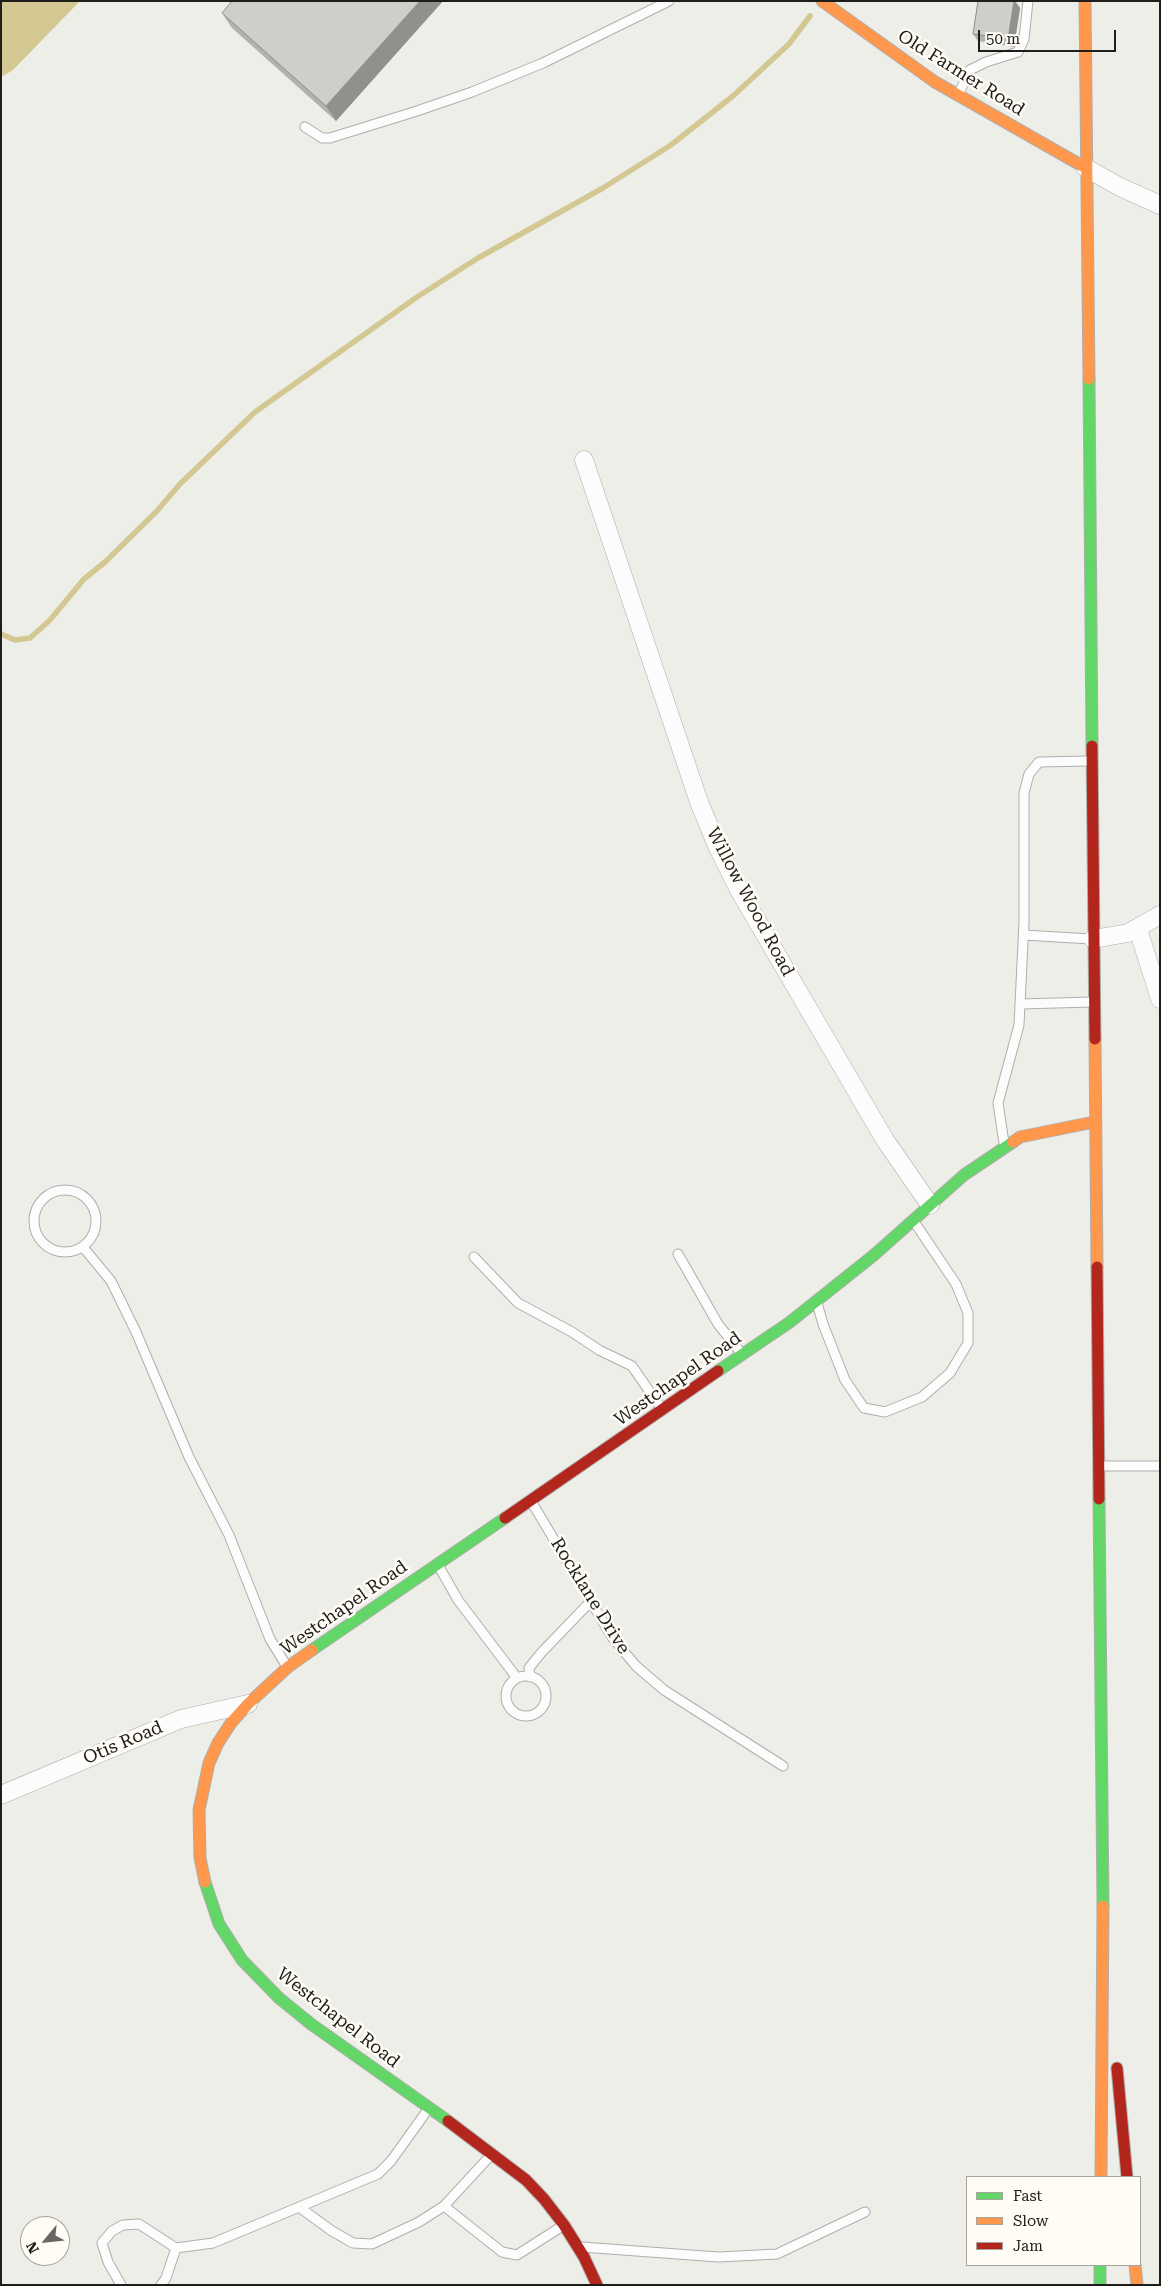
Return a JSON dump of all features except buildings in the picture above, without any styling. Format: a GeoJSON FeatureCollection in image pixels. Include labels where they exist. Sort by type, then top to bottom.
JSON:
{"type":"FeatureCollection","features":[{"type":"Feature","properties":{"kind":"main road","name":"Old Farmer Road"},"geometry":{"type":"LineString","coordinates":[[822,1],[866,34],[958,95],[1086,168]]}},
{"type":"Feature","properties":{"kind":"main road"},"geometry":{"type":"LineString","coordinates":[[1084,1],[1097,1466],[1103,1912],[1101,2176]]}},
{"type":"Feature","properties":{"kind":"main road","name":"Westchapel Road"},"geometry":{"type":"LineString","coordinates":[[597,2285],[564,2225],[526,2180],[492,2153],[350,2053],[279,1998],[242,1960],[219,1924],[204,1881],[200,1858],[199,1810],[209,1764],[218,1743],[231,1723],[248,1704],[288,1667],[662,1411],[817,1302],[868,1261],[964,1175],[1004,1146],[1020,1137],[1037,1132],[1094,1122]]}},
{"type":"Feature","properties":{"kind":"main road"},"geometry":{"type":"LineString","coordinates":[[1103,1912],[1114,2030]]}},
{"type":"Feature","properties":{"kind":"main road"},"geometry":{"type":"LineString","coordinates":[[1116,2059],[1127,2176]]}},
{"type":"Feature","properties":{"kind":"main road"},"geometry":{"type":"LineString","coordinates":[[1100,2266],[1100,2285]]}},
{"type":"Feature","properties":{"kind":"main road"},"geometry":{"type":"LineString","coordinates":[[1135,2266],[1137,2285]]}},
{"type":"Feature","properties":{"kind":"street"},"geometry":{"type":"LineString","coordinates":[[1086,168],[1120,188],[1160,205]]}},
{"type":"Feature","properties":{"kind":"street","name":"Willow Wood Road"},"geometry":{"type":"LineString","coordinates":[[584,460],[699,802],[718,848],[739,890],[885,1140],[930,1205]]}},
{"type":"Feature","properties":{"kind":"street"},"geometry":{"type":"LineString","coordinates":[[1093,940],[1117,936],[1138,929],[1160,915]]}},
{"type":"Feature","properties":{"kind":"street"},"geometry":{"type":"LineString","coordinates":[[1138,929],[1160,999]]}},
{"type":"Feature","properties":{"kind":"street","name":"Otis Road"},"geometry":{"type":"LineString","coordinates":[[1,1795],[181,1718],[248,1704]]}},
{"type":"Feature","properties":{"kind":"lane"},"geometry":{"type":"LineString","coordinates":[[306,127],[322,138],[330,138],[472,92],[543,63],[670,1]]}},
{"type":"Feature","properties":{"kind":"lane"},"geometry":{"type":"LineString","coordinates":[[958,95],[970,70],[986,62],[1018,52],[1024,39],[1028,1]]}},
{"type":"Feature","properties":{"kind":"lane"},"geometry":{"type":"LineString","coordinates":[[1004,1146],[998,1103],[1019,1025],[1021,1004],[1024,935],[1024,793],[1029,774],[1038,762],[1091,761]]}},
{"type":"Feature","properties":{"kind":"lane"},"geometry":{"type":"LineString","coordinates":[[1024,935],[1093,940]]}},
{"type":"Feature","properties":{"kind":"lane"},"geometry":{"type":"LineString","coordinates":[[1021,1004],[1093,1002]]}},
{"type":"Feature","properties":{"kind":"lane"},"geometry":{"type":"LineString","coordinates":[[59,1190],[70,1190],[80,1193],[94,1209],[97,1219],[96,1230],[91,1240],[83,1247],[70,1252],[55,1251],[39,1238],[35,1229],[36,1210],[41,1201],[49,1194],[59,1190]]}},
{"type":"Feature","properties":{"kind":"lane"},"geometry":{"type":"LineString","coordinates":[[817,1302],[823,1324],[845,1380],[864,1408],[886,1412],[922,1397],[950,1373],[968,1343],[968,1313],[956,1284],[913,1220]]}},
{"type":"Feature","properties":{"kind":"lane"},"geometry":{"type":"LineString","coordinates":[[83,1247],[111,1281],[136,1332],[189,1458],[229,1535],[270,1638],[288,1667]]}},
{"type":"Feature","properties":{"kind":"lane"},"geometry":{"type":"LineString","coordinates":[[678,1254],[718,1324],[743,1355]]}},
{"type":"Feature","properties":{"kind":"lane"},"geometry":{"type":"LineString","coordinates":[[474,1257],[518,1303],[572,1332],[599,1350],[632,1366],[662,1411]]}},
{"type":"Feature","properties":{"kind":"lane"},"geometry":{"type":"LineString","coordinates":[[1097,1466],[1160,1466]]}},
{"type":"Feature","properties":{"kind":"lane","name":"Rocklane Drive"},"geometry":{"type":"LineString","coordinates":[[531,1500],[612,1637],[636,1666],[664,1690],[783,1766]]}},
{"type":"Feature","properties":{"kind":"lane"},"geometry":{"type":"LineString","coordinates":[[438,1564],[458,1600],[517,1678]]}},
{"type":"Feature","properties":{"kind":"lane"},"geometry":{"type":"LineString","coordinates":[[530,1677],[529,1668],[541,1653],[591,1601]]}},
{"type":"Feature","properties":{"kind":"lane"},"geometry":{"type":"LineString","coordinates":[[530,1677],[541,1684],[546,1695],[543,1708],[538,1713],[526,1717],[513,1712],[506,1700],[508,1688],[517,1678],[530,1677]]}},
{"type":"Feature","properties":{"kind":"lane"},"geometry":{"type":"LineString","coordinates":[[121,2285],[108,2262],[102,2243],[112,2231],[123,2225],[139,2224],[176,2248],[213,2243],[378,2174],[391,2161],[429,2108]]}},
{"type":"Feature","properties":{"kind":"lane"},"geometry":{"type":"LineString","coordinates":[[299,2207],[332,2231],[354,2243],[372,2244],[419,2222],[444,2206],[492,2153]]}},
{"type":"Feature","properties":{"kind":"lane"},"geometry":{"type":"LineString","coordinates":[[444,2206],[502,2252],[517,2255],[564,2225]]}},
{"type":"Feature","properties":{"kind":"lane"},"geometry":{"type":"LineString","coordinates":[[577,2247],[718,2257],[777,2254],[865,2212]]}},
{"type":"Feature","properties":{"kind":"lane"},"geometry":{"type":"LineString","coordinates":[[160,2285],[166,2278],[176,2248]]}},
{"type":"Feature","properties":{"kind":"shaded area"},"geometry":{"type":"Polygon","coordinates":[[[1,1],[80,1],[13,70],[1,77],[1,1]]]}},
{"type":"Feature","properties":{"kind":"waterway"},"geometry":{"type":"LineString","coordinates":[[1,634],[15,640],[30,638],[50,620],[84,579],[105,562],[156,512],[180,484],[255,412],[417,297],[478,258],[603,188],[671,145],[733,96],[789,44],[810,16]]}},
{"type":"Feature","properties":{"kind":"traffic: fast"},"geometry":{"type":"LineString","coordinates":[[1089,379],[1092,746]]}},
{"type":"Feature","properties":{"kind":"traffic: fast"},"geometry":{"type":"LineString","coordinates":[[718,1371],[790,1322],[874,1255],[964,1175],[1013,1142]]}},
{"type":"Feature","properties":{"kind":"traffic: fast"},"geometry":{"type":"LineString","coordinates":[[1099,1499],[1103,1906]]}},
{"type":"Feature","properties":{"kind":"traffic: fast"},"geometry":{"type":"LineString","coordinates":[[312,1650],[505,1518]]}},
{"type":"Feature","properties":{"kind":"traffic: fast"},"geometry":{"type":"LineString","coordinates":[[205,1882],[219,1924],[242,1960],[279,1998],[311,2024],[448,2121]]}},
{"type":"Feature","properties":{"kind":"traffic: fast"},"geometry":{"type":"LineString","coordinates":[[1100,2266],[1100,2285]]}},
{"type":"Feature","properties":{"kind":"traffic: slow"},"geometry":{"type":"LineString","coordinates":[[822,1],[935,82],[1086,168]]}},
{"type":"Feature","properties":{"kind":"traffic: slow"},"geometry":{"type":"LineString","coordinates":[[1085,1],[1089,379]]}},
{"type":"Feature","properties":{"kind":"traffic: slow"},"geometry":{"type":"LineString","coordinates":[[1095,1039],[1097,1267]]}},
{"type":"Feature","properties":{"kind":"traffic: slow"},"geometry":{"type":"LineString","coordinates":[[1013,1142],[1020,1137],[1094,1122]]}},
{"type":"Feature","properties":{"kind":"traffic: slow"},"geometry":{"type":"LineString","coordinates":[[205,1882],[200,1858],[199,1810],[209,1763],[218,1743],[231,1723],[248,1704],[288,1667],[312,1650]]}},
{"type":"Feature","properties":{"kind":"traffic: slow"},"geometry":{"type":"LineString","coordinates":[[1101,2176],[1103,1906]]}},
{"type":"Feature","properties":{"kind":"traffic: slow"},"geometry":{"type":"LineString","coordinates":[[1135,2266],[1137,2285]]}},
{"type":"Feature","properties":{"kind":"traffic: jam"},"geometry":{"type":"LineString","coordinates":[[1092,746],[1095,1039]]}},
{"type":"Feature","properties":{"kind":"traffic: jam"},"geometry":{"type":"LineString","coordinates":[[1097,1267],[1099,1499]]}},
{"type":"Feature","properties":{"kind":"traffic: jam"},"geometry":{"type":"LineString","coordinates":[[505,1518],[718,1371]]}},
{"type":"Feature","properties":{"kind":"traffic: jam"},"geometry":{"type":"LineString","coordinates":[[1117,2068],[1127,2176]]}},
{"type":"Feature","properties":{"kind":"traffic: jam"},"geometry":{"type":"LineString","coordinates":[[448,2121],[526,2180],[544,2199],[564,2225],[584,2257],[597,2285]]}}]}
